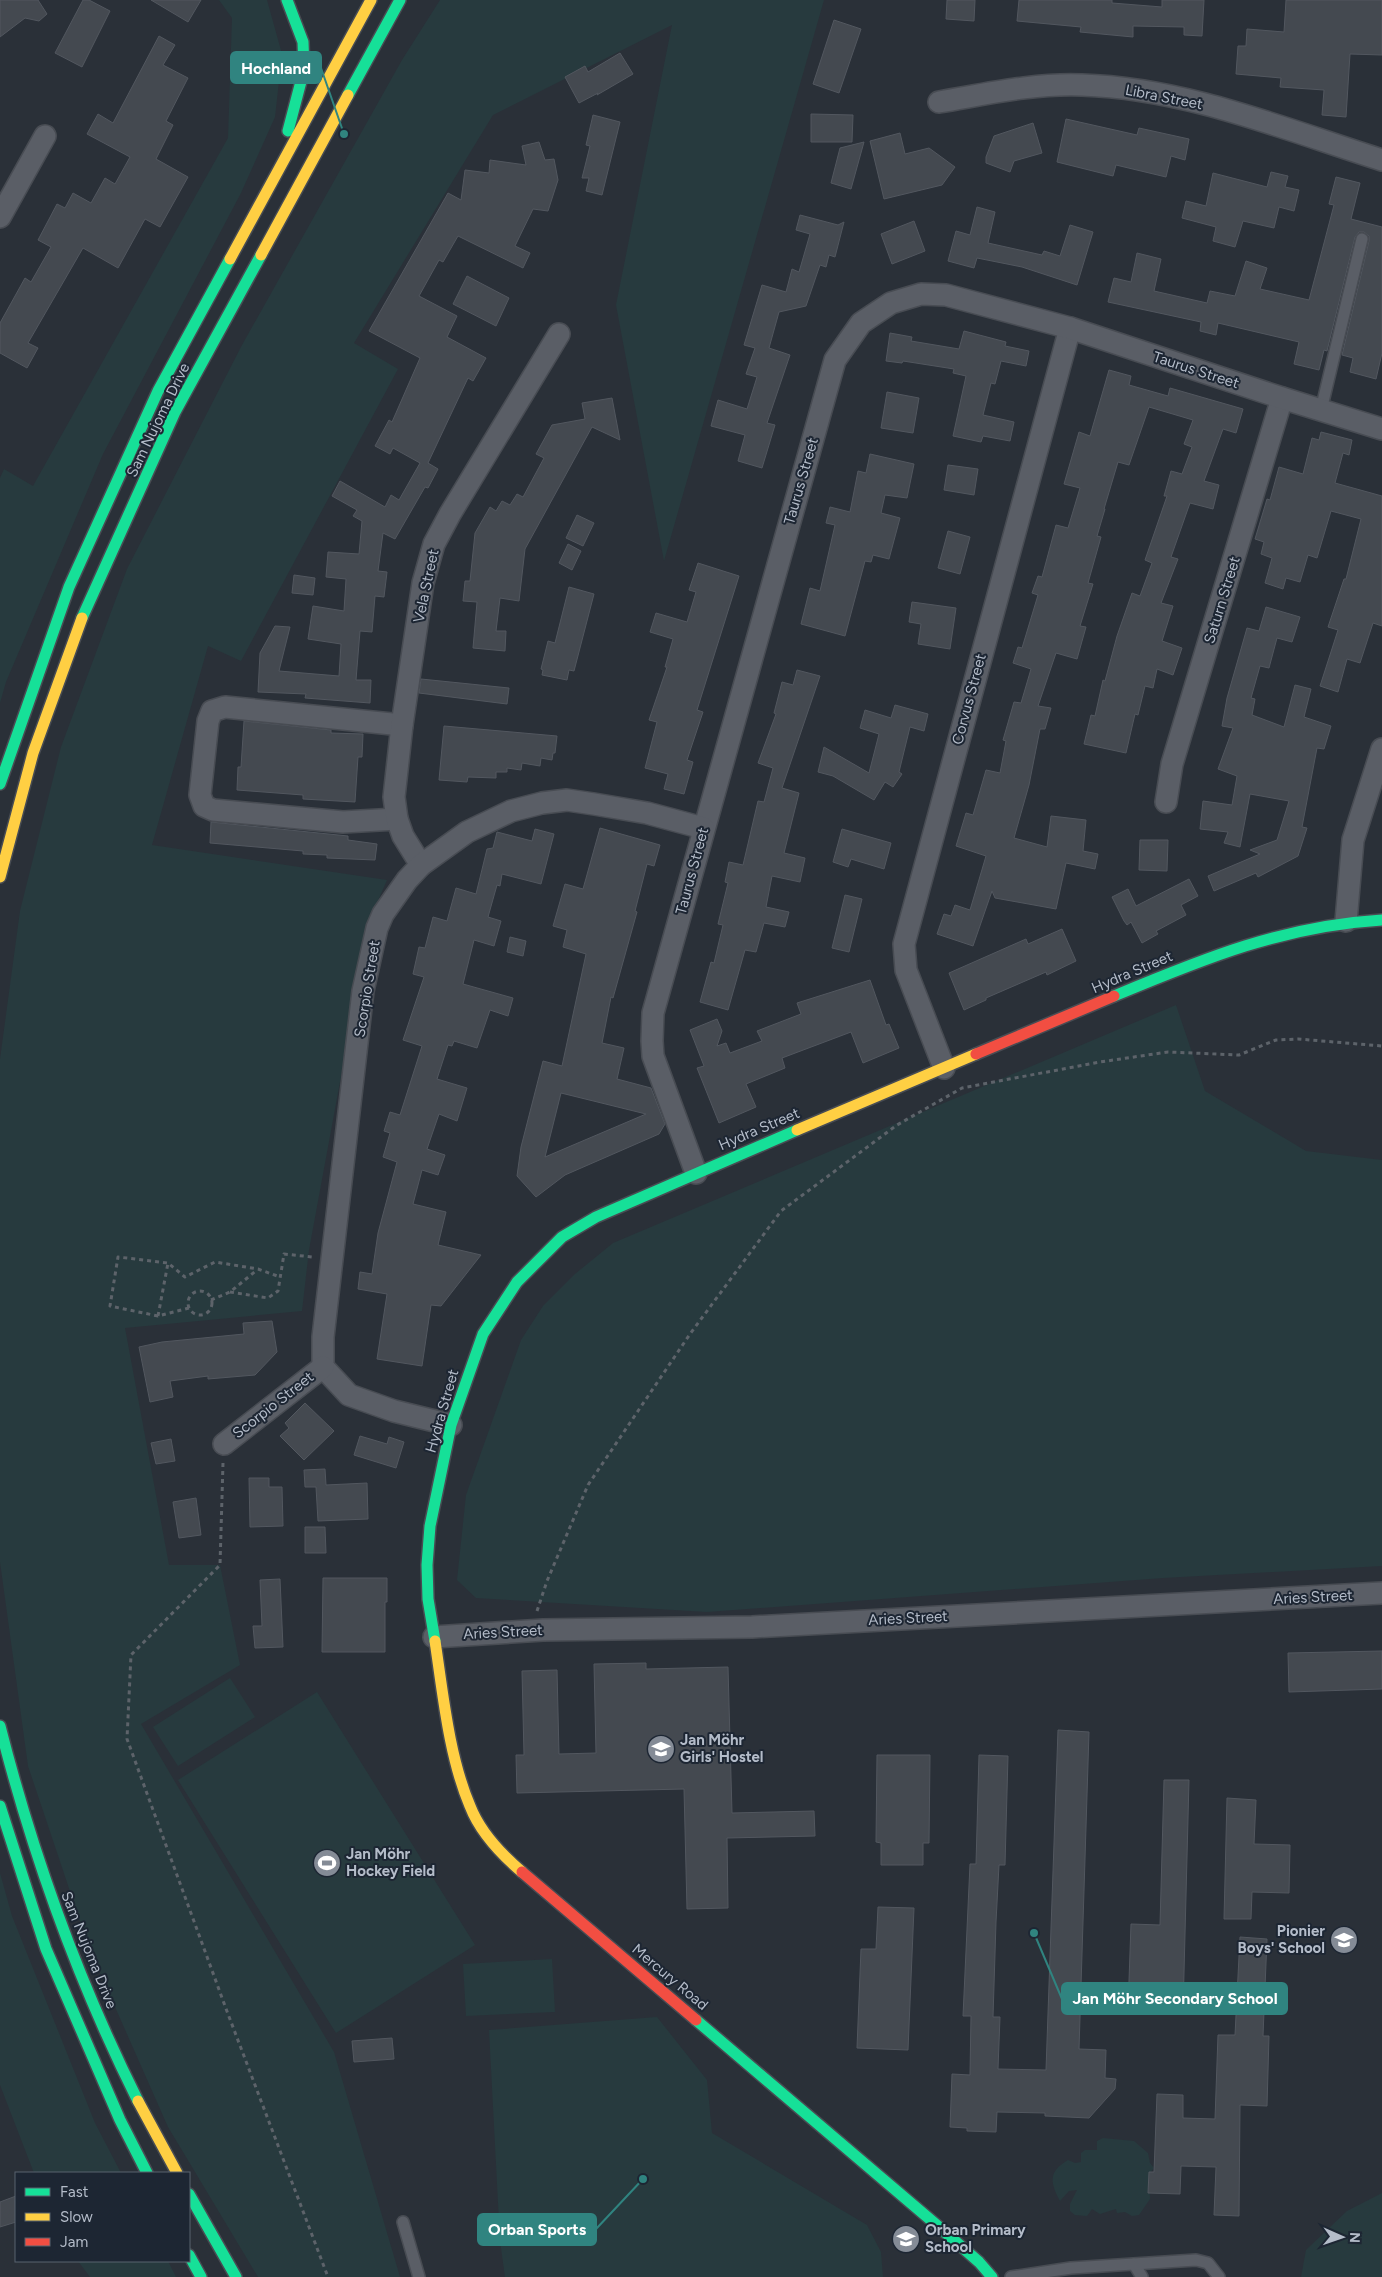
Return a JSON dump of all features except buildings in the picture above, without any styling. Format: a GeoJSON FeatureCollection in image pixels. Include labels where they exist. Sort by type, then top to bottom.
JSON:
{"type":"FeatureCollection","features":[{"type":"Feature","properties":{"kind":"main road"},"geometry":{"type":"LineString","coordinates":[[277,171],[304,70],[303,42],[287,0]]}},
{"type":"Feature","properties":{"kind":"main road","name":"Sam Nujoma Drive"},"geometry":{"type":"LineString","coordinates":[[0,784],[5,765],[69,587],[158,391],[371,0]]}},
{"type":"Feature","properties":{"kind":"main road","name":"Sam Nujoma Drive"},"geometry":{"type":"LineString","coordinates":[[0,877],[33,753],[90,598],[175,412],[376,44],[404,4]]}},
{"type":"Feature","properties":{"kind":"main road","name":"Hydra Street"},"geometry":{"type":"LineString","coordinates":[[434,1637],[427,1583],[430,1526],[451,1425],[483,1334],[517,1282],[562,1236],[596,1217],[696,1173],[1200,959],[1256,940],[1346,921],[1382,920]]}},
{"type":"Feature","properties":{"kind":"main road","name":"Mercury Road"},"geometry":{"type":"LineString","coordinates":[[434,1637],[451,1742],[470,1807],[488,1837],[515,1866],[924,2214],[979,2262],[992,2277]]}},
{"type":"Feature","properties":{"kind":"main road","name":"Sam Nujoma Drive"},"geometry":{"type":"LineString","coordinates":[[0,1726],[12,1776],[70,1951],[135,2095],[176,2172]]}},
{"type":"Feature","properties":{"kind":"main road"},"geometry":{"type":"LineString","coordinates":[[0,1806],[46,1948],[116,2111],[146,2172]]}},
{"type":"Feature","properties":{"kind":"main road"},"geometry":{"type":"LineString","coordinates":[[190,2196],[236,2277]]}},
{"type":"Feature","properties":{"kind":"main road"},"geometry":{"type":"LineString","coordinates":[[190,2258],[201,2277]]}},
{"type":"Feature","properties":{"kind":"street","name":"Libra Street"},"geometry":{"type":"LineString","coordinates":[[939,102],[1037,86],[1082,85],[1139,89],[1191,100],[1382,160]]}},
{"type":"Feature","properties":{"kind":"street"},"geometry":{"type":"LineString","coordinates":[[0,217],[45,136]]}},
{"type":"Feature","properties":{"kind":"street","name":"Taurus Street"},"geometry":{"type":"LineString","coordinates":[[696,1173],[658,1070],[652,1041],[653,1014],[703,828],[835,360],[861,323],[891,303],[921,294],[946,295],[1070,328],[1382,429]]}},
{"type":"Feature","properties":{"kind":"street","name":"Corvus Street"},"geometry":{"type":"LineString","coordinates":[[944,1068],[906,970],[904,944],[1070,328]]}},
{"type":"Feature","properties":{"kind":"street","name":"Vela Street"},"geometry":{"type":"LineString","coordinates":[[421,865],[403,836],[397,819],[394,797],[402,725],[423,583],[434,544],[559,334]]}},
{"type":"Feature","properties":{"kind":"street","name":"Saturn Street"},"geometry":{"type":"LineString","coordinates":[[1166,802],[1172,764],[1282,398]]}},
{"type":"Feature","properties":{"kind":"street"},"geometry":{"type":"LineString","coordinates":[[397,819],[343,822],[213,810],[204,806],[200,795],[208,721],[212,711],[225,707],[402,725]]}},
{"type":"Feature","properties":{"kind":"street"},"geometry":{"type":"LineString","coordinates":[[1346,921],[1353,840],[1382,749]]}},
{"type":"Feature","properties":{"kind":"street","name":"Scorpio Street"},"geometry":{"type":"LineString","coordinates":[[451,1425],[394,1412],[349,1395],[323,1367],[323,1337],[364,991],[377,928],[383,914],[407,880],[421,865],[468,832],[511,811],[568,800],[646,813],[703,828]]}},
{"type":"Feature","properties":{"kind":"street","name":"Scorpio Street"},"geometry":{"type":"LineString","coordinates":[[224,1444],[323,1367]]}},
{"type":"Feature","properties":{"kind":"street","name":"Aries Street"},"geometry":{"type":"LineString","coordinates":[[434,1637],[530,1630],[752,1627],[1382,1594]]}},
{"type":"Feature","properties":{"kind":"lane"},"geometry":{"type":"LineString","coordinates":[[1320,410],[1362,239]]}},
{"type":"Feature","properties":{"kind":"lane"},"geometry":{"type":"LineString","coordinates":[[403,2222],[418,2277]]}},
{"type":"Feature","properties":{"kind":"lane"},"geometry":{"type":"LineString","coordinates":[[1011,2277],[1074,2273],[1134,2264],[1196,2260],[1208,2263],[1219,2277]]}},
{"type":"Feature","properties":{"kind":"lane"},"geometry":{"type":"LineString","coordinates":[[1134,2264],[1142,2277]]}},
{"type":"Feature","properties":{"kind":"path"},"geometry":{"type":"LineString","coordinates":[[530,1630],[546,1581],[588,1485],[690,1334],[781,1212],[896,1125],[962,1088],[1125,1058],[1168,1052],[1239,1055],[1276,1040],[1298,1039],[1382,1046]]}},
{"type":"Feature","properties":{"kind":"path"},"geometry":{"type":"LineString","coordinates":[[230,1292],[268,1298],[278,1291],[284,1254],[332,1259]]}},
{"type":"Feature","properties":{"kind":"path"},"geometry":{"type":"LineString","coordinates":[[189,1308],[158,1316],[110,1306],[118,1257],[168,1263],[185,1278],[215,1262],[258,1269],[280,1277]]}},
{"type":"Feature","properties":{"kind":"path"},"geometry":{"type":"LineString","coordinates":[[158,1316],[168,1263]]}},
{"type":"Feature","properties":{"kind":"path"},"geometry":{"type":"LineString","coordinates":[[211,1300],[230,1292],[258,1269]]}},
{"type":"Feature","properties":{"kind":"path"},"geometry":{"type":"LineString","coordinates":[[197,1292],[204,1292],[211,1300],[211,1308],[203,1315],[195,1314],[189,1308],[189,1300],[192,1294],[197,1292]]}},
{"type":"Feature","properties":{"kind":"path"},"geometry":{"type":"LineString","coordinates":[[224,1444],[220,1565],[131,1654],[127,1739],[228,2014],[328,2277]]}},
{"type":"Feature","properties":{"kind":"green space"},"geometry":{"type":"Polygon","coordinates":[[[219,0],[267,0],[282,54],[275,117],[241,193],[103,454],[6,682],[0,703],[0,478],[4,469],[33,486],[228,138],[232,18],[219,0]]]}},
{"type":"Feature","properties":{"kind":"green space"},"geometry":{"type":"Polygon","coordinates":[[[440,0],[824,0],[664,561],[616,305],[672,25],[493,115],[354,343],[398,369],[241,661],[208,646],[152,845],[387,880],[370,919],[309,1250],[302,1311],[125,1328],[169,1565],[220,1565],[240,1665],[141,1724],[334,2052],[400,2277],[258,2277],[168,2127],[89,1948],[28,1766],[0,1562],[0,1059],[20,911],[61,747],[127,569],[242,345],[402,60],[440,0]]]}},
{"type":"Feature","properties":{"kind":"green space"},"geometry":{"type":"Polygon","coordinates":[[[1176,1005],[1205,1091],[1306,1151],[1382,1160],[1382,1566],[1163,1578],[707,1612],[476,1598],[457,1580],[466,1495],[521,1340],[543,1306],[575,1274],[613,1243],[1176,1005]]]}},
{"type":"Feature","properties":{"kind":"green space"},"geometry":{"type":"Polygon","coordinates":[[[230,1678],[255,1717],[178,1766],[153,1727],[230,1678]]]}},
{"type":"Feature","properties":{"kind":"green space","name":"Jan Möhr Hockey Field"},"geometry":{"type":"Polygon","coordinates":[[[317,1692],[475,1945],[336,2033],[178,1780],[317,1692]]]}},
{"type":"Feature","properties":{"kind":"green space"},"geometry":{"type":"Polygon","coordinates":[[[0,1873],[12,1916],[95,2123],[120,2172],[34,2172],[0,2085],[0,1873]]]}},
{"type":"Feature","properties":{"kind":"green space"},"geometry":{"type":"Polygon","coordinates":[[[552,1959],[555,2012],[466,2016],[463,1964],[552,1959]]]}},
{"type":"Feature","properties":{"kind":"green space"},"geometry":{"type":"Polygon","coordinates":[[[657,2017],[707,2080],[712,2133],[867,2225],[881,2252],[883,2277],[505,2277],[500,2241],[489,2030],[657,2017]]]}},
{"type":"Feature","properties":{"kind":"green space"},"geometry":{"type":"Polygon","coordinates":[[[1103,2138],[1134,2141],[1148,2153],[1150,2163],[1154,2168],[1149,2174],[1150,2199],[1139,2215],[1132,2216],[1125,2212],[1117,2213],[1116,2209],[1100,2214],[1092,2209],[1087,2216],[1075,2215],[1070,2211],[1070,2204],[1077,2190],[1069,2191],[1060,2201],[1054,2188],[1054,2173],[1068,2160],[1075,2163],[1081,2162],[1081,2153],[1085,2150],[1097,2150],[1097,2141],[1103,2138]]]}},
{"type":"Feature","properties":{"kind":"green space"},"geometry":{"type":"Polygon","coordinates":[[[1382,2193],[1382,2277],[1301,2277],[1306,2250],[1347,2211],[1382,2193]]]}},
{"type":"Feature","properties":{"kind":"green space"},"geometry":{"type":"Polygon","coordinates":[[[79,2262],[168,2262],[176,2277],[90,2277],[79,2262]]]}},
{"type":"Feature","properties":{"kind":"traffic: fast"},"geometry":{"type":"LineString","coordinates":[[287,0],[303,42],[304,70],[288,131]]}},
{"type":"Feature","properties":{"kind":"traffic: fast"},"geometry":{"type":"LineString","coordinates":[[348,95],[400,0]]}},
{"type":"Feature","properties":{"kind":"traffic: fast"},"geometry":{"type":"LineString","coordinates":[[82,618],[175,412],[261,255]]}},
{"type":"Feature","properties":{"kind":"traffic: fast"},"geometry":{"type":"LineString","coordinates":[[0,784],[69,587],[158,391],[230,259]]}},
{"type":"Feature","properties":{"kind":"traffic: fast"},"geometry":{"type":"LineString","coordinates":[[1114,996],[1180,969],[1245,946],[1311,929],[1346,923],[1382,920]]}},
{"type":"Feature","properties":{"kind":"traffic: fast"},"geometry":{"type":"LineString","coordinates":[[435,1641],[428,1599],[427,1565],[430,1526],[451,1425],[483,1334],[517,1282],[562,1237],[596,1217],[797,1130]]}},
{"type":"Feature","properties":{"kind":"traffic: fast"},"geometry":{"type":"LineString","coordinates":[[0,1726],[27,1823],[59,1917],[96,2010],[138,2101]]}},
{"type":"Feature","properties":{"kind":"traffic: fast"},"geometry":{"type":"LineString","coordinates":[[0,1806],[46,1949],[120,2120],[146,2172]]}},
{"type":"Feature","properties":{"kind":"traffic: fast"},"geometry":{"type":"LineString","coordinates":[[696,2020],[939,2227],[979,2262],[992,2277]]}},
{"type":"Feature","properties":{"kind":"traffic: fast"},"geometry":{"type":"LineString","coordinates":[[190,2196],[236,2277]]}},
{"type":"Feature","properties":{"kind":"traffic: fast"},"geometry":{"type":"LineString","coordinates":[[190,2257],[201,2277]]}},
{"type":"Feature","properties":{"kind":"traffic: slow"},"geometry":{"type":"LineString","coordinates":[[230,259],[371,0]]}},
{"type":"Feature","properties":{"kind":"traffic: slow"},"geometry":{"type":"LineString","coordinates":[[261,255],[348,95]]}},
{"type":"Feature","properties":{"kind":"traffic: slow"},"geometry":{"type":"LineString","coordinates":[[0,877],[33,753],[82,618]]}},
{"type":"Feature","properties":{"kind":"traffic: slow"},"geometry":{"type":"LineString","coordinates":[[797,1130],[976,1054]]}},
{"type":"Feature","properties":{"kind":"traffic: slow"},"geometry":{"type":"LineString","coordinates":[[435,1641],[452,1746],[470,1806],[474,1816],[499,1851],[522,1872]]}},
{"type":"Feature","properties":{"kind":"traffic: slow"},"geometry":{"type":"LineString","coordinates":[[138,2101],[176,2172]]}},
{"type":"Feature","properties":{"kind":"traffic: jam"},"geometry":{"type":"LineString","coordinates":[[976,1054],[1114,996]]}},
{"type":"Feature","properties":{"kind":"traffic: jam"},"geometry":{"type":"LineString","coordinates":[[522,1872],[696,2020]]}},
{"type":"Feature","properties":{"kind":"place","name":"Hochland"},"geometry":{"type":"Point","coordinates":[344,134]}},
{"type":"Feature","properties":{"kind":"place","name":"Jan Möhr Girls' Hostel"},"geometry":{"type":"Point","coordinates":[661,1749]}},
{"type":"Feature","properties":{"kind":"place","name":"Jan Möhr Hockey Field"},"geometry":{"type":"Point","coordinates":[327,1863]}},
{"type":"Feature","properties":{"kind":"place","name":"Jan Möhr Secondary School"},"geometry":{"type":"Point","coordinates":[1034,1933]}},
{"type":"Feature","properties":{"kind":"place","name":"Pionier Boys' School"},"geometry":{"type":"Point","coordinates":[1344,1940]}},
{"type":"Feature","properties":{"kind":"place","name":"Orban Sports"},"geometry":{"type":"Point","coordinates":[643,2179]}},
{"type":"Feature","properties":{"kind":"place","name":"Orban Primary School"},"geometry":{"type":"Point","coordinates":[906,2239]}}]}
